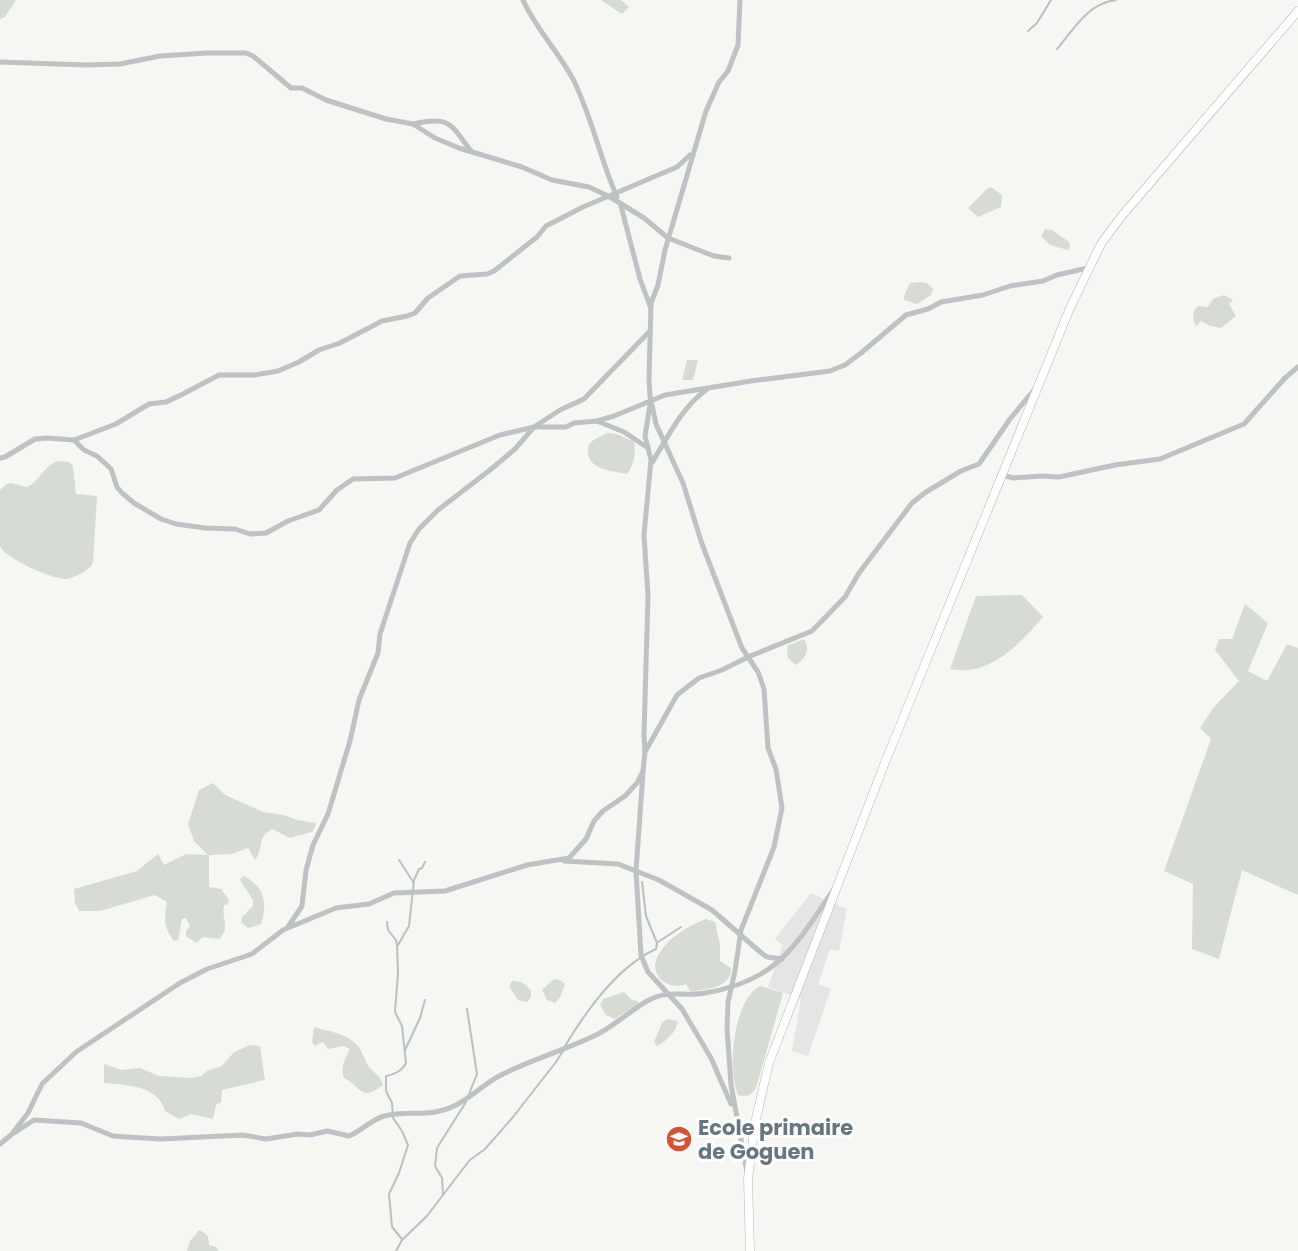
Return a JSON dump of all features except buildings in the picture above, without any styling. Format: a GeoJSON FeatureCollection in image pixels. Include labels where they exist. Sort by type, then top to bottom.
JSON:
{"type":"FeatureCollection","features":[{"type":"Feature","properties":{"kind":"street"},"geometry":{"type":"LineString","coordinates":[[523,0],[534,23],[561,59],[581,96],[613,195],[621,204],[644,218],[668,238],[714,256],[729,258]]}},
{"type":"Feature","properties":{"kind":"street"},"geometry":{"type":"LineString","coordinates":[[740,0],[739,36],[734,58],[728,71],[719,82],[706,111],[668,238],[661,276],[653,298],[649,379],[656,424],[682,483],[702,544],[742,648],[758,672],[764,689],[768,748],[776,769],[782,808],[774,847],[749,906],[740,934],[735,971],[730,988],[727,1028],[731,1085],[748,1179]]}},
{"type":"Feature","properties":{"kind":"street"},"geometry":{"type":"LineString","coordinates":[[750,1251],[748,1179],[755,1123],[770,1063],[888,754],[1088,268],[1101,244],[1141,192],[1298,11]]}},
{"type":"Feature","properties":{"kind":"street"},"geometry":{"type":"LineString","coordinates":[[0,62],[120,64],[160,56],[207,52],[246,53],[253,56],[291,87],[302,88],[326,100],[386,119],[413,124],[435,138],[473,153],[522,167],[552,180],[589,187],[613,195]]}},
{"type":"Feature","properties":{"kind":"street"},"geometry":{"type":"LineString","coordinates":[[413,124],[437,119],[457,130],[473,153]]}},
{"type":"Feature","properties":{"kind":"street"},"geometry":{"type":"LineString","coordinates":[[0,458],[35,439],[74,440],[116,424],[149,404],[174,398],[219,375],[254,375],[278,371],[382,321],[415,313],[428,298],[447,283],[460,276],[487,274],[494,271],[537,237],[546,226],[677,167],[693,151]]}},
{"type":"Feature","properties":{"kind":"street"},"geometry":{"type":"LineString","coordinates":[[621,204],[626,216],[640,279],[651,310]]}},
{"type":"Feature","properties":{"kind":"street"},"geometry":{"type":"LineString","coordinates":[[74,440],[111,469],[117,487],[122,493],[161,519],[176,524],[235,529],[257,534],[274,530],[288,521],[319,510],[337,490],[353,479],[395,478],[500,435],[534,428],[566,427],[574,423],[597,421],[665,395],[830,371],[845,365],[906,315],[928,309],[941,302],[983,295],[1010,286],[1043,281],[1057,275],[1088,268]]}},
{"type":"Feature","properties":{"kind":"street"},"geometry":{"type":"LineString","coordinates":[[287,928],[302,906],[306,870],[313,845],[328,814],[350,741],[359,700],[378,653],[380,634],[410,543],[419,529],[438,510],[490,470],[534,428],[560,410],[584,399],[650,330]]}},
{"type":"Feature","properties":{"kind":"street"},"geometry":{"type":"LineString","coordinates":[[1002,475],[1059,477],[1115,465],[1161,459],[1245,424],[1285,378],[1298,367]]}},
{"type":"Feature","properties":{"kind":"street"},"geometry":{"type":"LineString","coordinates":[[645,752],[661,727],[671,703],[677,695],[699,678],[805,634],[820,624],[845,597],[859,573],[912,503],[961,471],[979,464],[1010,419],[1039,385]]}},
{"type":"Feature","properties":{"kind":"street"},"geometry":{"type":"LineString","coordinates":[[650,466],[692,401],[709,388]]}},
{"type":"Feature","properties":{"kind":"street"},"geometry":{"type":"LineString","coordinates":[[651,400],[646,428],[650,466],[644,535],[648,596],[645,752],[636,871],[641,955],[648,972],[682,1009],[711,1058],[726,1089],[736,1118]]}},
{"type":"Feature","properties":{"kind":"street"},"geometry":{"type":"LineString","coordinates":[[597,421],[624,432],[648,448]]}},
{"type":"Feature","properties":{"kind":"street"},"geometry":{"type":"LineString","coordinates":[[10,1135],[34,1103],[42,1084],[51,1073],[75,1052],[180,983],[207,969],[252,954],[287,928],[336,908],[369,904],[394,893],[445,891],[527,865],[569,858],[586,839],[594,821],[603,811],[625,796],[637,783],[643,771]]}},
{"type":"Feature","properties":{"kind":"street"},"geometry":{"type":"LineString","coordinates":[[559,861],[618,864],[659,880],[712,910],[767,957],[782,959]]}},
{"type":"Feature","properties":{"kind":"street"},"geometry":{"type":"LineString","coordinates":[[0,1144],[34,1120],[81,1124],[113,1136],[161,1139],[243,1135],[266,1139],[297,1134],[309,1136],[327,1131],[349,1136],[382,1116],[426,1114],[456,1105],[501,1075],[600,1033],[648,1000],[668,993],[700,994],[730,988],[757,978],[782,959],[799,940],[840,880]]}},
{"type":"Feature","properties":{"kind":"shaded area"},"geometry":{"type":"Polygon","coordinates":[[[0,0],[16,0],[5,17],[0,19],[0,0]]]}},
{"type":"Feature","properties":{"kind":"shaded area"},"geometry":{"type":"Polygon","coordinates":[[[601,0],[621,0],[629,7],[622,14],[601,0]]]}},
{"type":"Feature","properties":{"kind":"shaded area"},"geometry":{"type":"Polygon","coordinates":[[[991,187],[1002,195],[1001,207],[978,217],[968,208],[991,187]]]}},
{"type":"Feature","properties":{"kind":"shaded area"},"geometry":{"type":"Polygon","coordinates":[[[1045,229],[1052,230],[1069,242],[1068,250],[1050,245],[1041,236],[1045,229]]]}},
{"type":"Feature","properties":{"kind":"shaded area"},"geometry":{"type":"Polygon","coordinates":[[[910,283],[927,283],[933,289],[931,295],[917,304],[904,300],[910,283]]]}},
{"type":"Feature","properties":{"kind":"shaded area"},"geometry":{"type":"Polygon","coordinates":[[[1224,295],[1233,300],[1229,304],[1236,316],[1221,328],[1201,321],[1196,326],[1193,316],[1198,306],[1208,307],[1213,299],[1224,295]]]}},
{"type":"Feature","properties":{"kind":"shaded area"},"geometry":{"type":"Polygon","coordinates":[[[687,360],[698,360],[693,380],[682,380],[687,360]]]}},
{"type":"Feature","properties":{"kind":"shaded area"},"geometry":{"type":"Polygon","coordinates":[[[607,433],[617,434],[634,442],[634,459],[627,474],[603,469],[592,463],[589,458],[589,444],[607,433]]]}},
{"type":"Feature","properties":{"kind":"shaded area"},"geometry":{"type":"Polygon","coordinates":[[[58,461],[69,462],[73,466],[76,494],[97,496],[93,563],[81,573],[66,579],[51,576],[30,567],[10,556],[0,546],[0,490],[10,483],[27,487],[36,481],[50,465],[58,461]]]}},
{"type":"Feature","properties":{"kind":"shaded area"},"geometry":{"type":"Polygon","coordinates":[[[1022,595],[1043,617],[1024,638],[990,663],[978,668],[950,669],[976,596],[1022,595]]]}},
{"type":"Feature","properties":{"kind":"shaded area"},"geometry":{"type":"Polygon","coordinates":[[[1245,604],[1268,623],[1248,671],[1267,681],[1287,644],[1298,648],[1298,895],[1242,870],[1219,959],[1192,949],[1193,884],[1164,871],[1211,739],[1200,728],[1214,707],[1239,681],[1215,650],[1219,639],[1232,639],[1245,604]]]}},
{"type":"Feature","properties":{"kind":"shaded area"},"geometry":{"type":"Polygon","coordinates":[[[804,639],[807,651],[796,665],[788,658],[787,646],[804,639]]]}},
{"type":"Feature","properties":{"kind":"shaded area"},"geometry":{"type":"Polygon","coordinates":[[[213,783],[225,795],[263,812],[316,823],[312,832],[290,838],[272,829],[267,832],[255,860],[248,848],[232,854],[209,855],[209,887],[221,889],[229,900],[228,904],[224,905],[225,927],[219,939],[203,937],[196,943],[186,936],[186,931],[190,926],[186,918],[182,919],[178,940],[174,941],[165,923],[167,902],[155,895],[100,911],[79,911],[75,903],[74,889],[137,871],[158,854],[164,865],[186,854],[208,855],[194,841],[188,824],[199,790],[213,783]]]}},
{"type":"Feature","properties":{"kind":"shaded area"},"geometry":{"type":"Polygon","coordinates":[[[243,876],[256,884],[264,902],[261,924],[248,928],[241,922],[242,917],[253,906],[253,900],[240,880],[243,876]]]}},
{"type":"Feature","properties":{"kind":"shaded area"},"geometry":{"type":"Polygon","coordinates":[[[811,893],[847,909],[839,951],[830,949],[818,984],[831,989],[808,1056],[792,1051],[801,999],[768,987],[783,945],[775,939],[811,893]]]}},
{"type":"Feature","properties":{"kind":"shaded area"},"geometry":{"type":"Polygon","coordinates":[[[706,919],[715,922],[720,945],[720,961],[731,968],[728,979],[718,986],[694,991],[690,991],[686,984],[678,986],[665,982],[660,978],[655,966],[660,952],[680,932],[706,919]]]}},
{"type":"Feature","properties":{"kind":"shaded area"},"geometry":{"type":"Polygon","coordinates":[[[554,979],[565,984],[555,1003],[547,1000],[542,990],[554,979]]]}},
{"type":"Feature","properties":{"kind":"shaded area"},"geometry":{"type":"Polygon","coordinates":[[[512,981],[523,983],[529,988],[531,997],[527,1002],[518,1000],[509,986],[512,981]]]}},
{"type":"Feature","properties":{"kind":"shaded area"},"geometry":{"type":"Polygon","coordinates":[[[760,986],[783,993],[756,1088],[748,1095],[741,1096],[738,1095],[733,1069],[735,1036],[744,1005],[760,986]]]}},
{"type":"Feature","properties":{"kind":"shaded area"},"geometry":{"type":"Polygon","coordinates":[[[624,992],[632,1000],[638,1001],[638,1004],[615,1019],[606,1015],[600,1005],[603,999],[624,992]]]}},
{"type":"Feature","properties":{"kind":"shaded area"},"geometry":{"type":"Polygon","coordinates":[[[667,1019],[678,1021],[677,1025],[670,1036],[657,1046],[654,1042],[662,1023],[667,1019]]]}},
{"type":"Feature","properties":{"kind":"shaded area"},"geometry":{"type":"Polygon","coordinates":[[[314,1027],[338,1033],[354,1042],[383,1085],[366,1093],[344,1078],[343,1067],[350,1049],[344,1046],[328,1049],[323,1042],[315,1046],[312,1042],[314,1027]]]}},
{"type":"Feature","properties":{"kind":"shaded area"},"geometry":{"type":"Polygon","coordinates":[[[250,1045],[260,1046],[265,1080],[222,1090],[221,1102],[216,1105],[213,1119],[191,1114],[179,1119],[165,1111],[156,1096],[148,1091],[131,1086],[104,1083],[104,1064],[121,1070],[140,1068],[159,1076],[192,1078],[222,1066],[234,1052],[250,1045]]]}},
{"type":"Feature","properties":{"kind":"shaded area"},"geometry":{"type":"Polygon","coordinates":[[[199,1230],[207,1235],[209,1245],[216,1247],[219,1251],[187,1251],[190,1241],[199,1230]]]}},
{"type":"Feature","properties":{"kind":"waterway"},"geometry":{"type":"LineString","coordinates":[[1028,31],[1037,23],[1051,0]]}},
{"type":"Feature","properties":{"kind":"waterway"},"geometry":{"type":"LineString","coordinates":[[1057,49],[1082,18],[1097,6],[1116,0]]}},
{"type":"Feature","properties":{"kind":"waterway"},"geometry":{"type":"LineString","coordinates":[[399,860],[414,883]]}},
{"type":"Feature","properties":{"kind":"waterway"},"geometry":{"type":"LineString","coordinates":[[398,945],[409,926],[414,880],[425,862]]}},
{"type":"Feature","properties":{"kind":"waterway"},"geometry":{"type":"LineString","coordinates":[[565,1046],[593,1004],[616,978],[629,966],[656,949],[657,943],[646,916],[642,882]]}},
{"type":"Feature","properties":{"kind":"waterway"},"geometry":{"type":"LineString","coordinates":[[387,922],[388,930],[397,945],[398,973],[395,1012],[402,1026],[406,1063],[398,1072],[386,1076],[386,1091],[392,1103],[393,1118],[408,1145],[389,1194],[392,1227],[402,1239]]}},
{"type":"Feature","properties":{"kind":"waterway"},"geometry":{"type":"LineString","coordinates":[[658,942],[681,927]]}},
{"type":"Feature","properties":{"kind":"waterway"},"geometry":{"type":"LineString","coordinates":[[405,1050],[420,1018],[425,1000]]}},
{"type":"Feature","properties":{"kind":"waterway"},"geometry":{"type":"LineString","coordinates":[[467,1009],[477,1074],[469,1094]]}},
{"type":"Feature","properties":{"kind":"waterway"},"geometry":{"type":"LineString","coordinates":[[396,1251],[402,1240],[427,1216],[470,1160],[485,1149],[513,1117],[563,1051]]}},
{"type":"Feature","properties":{"kind":"waterway"},"geometry":{"type":"LineString","coordinates":[[443,1194],[442,1178],[435,1166],[437,1148],[466,1102]]}},
{"type":"Feature","properties":{"kind":"place","name":"Ecole primaire de Goguen"},"geometry":{"type":"Point","coordinates":[679,1139]}}]}
